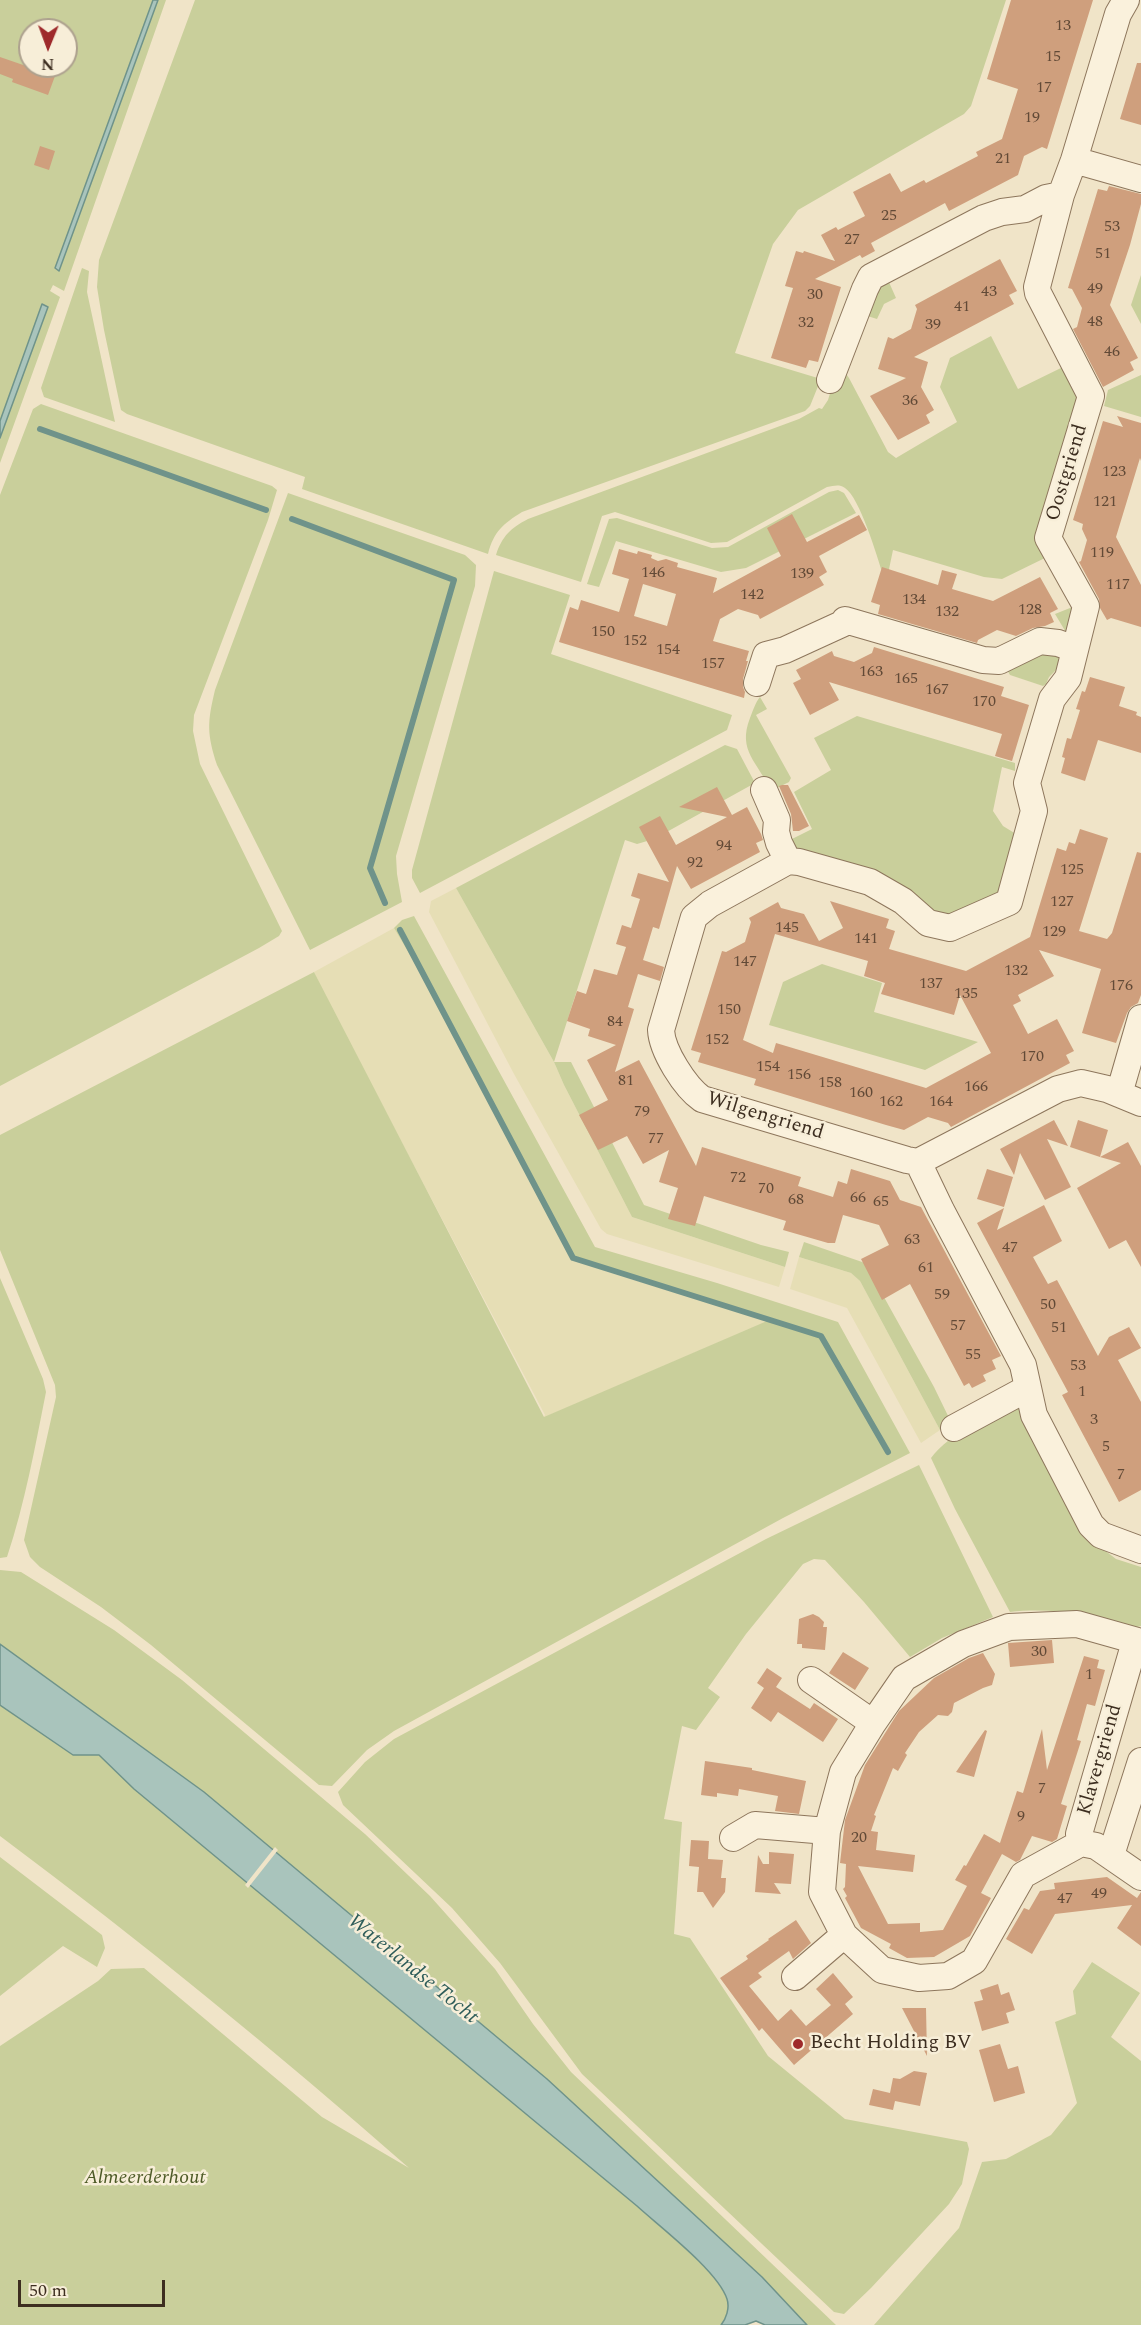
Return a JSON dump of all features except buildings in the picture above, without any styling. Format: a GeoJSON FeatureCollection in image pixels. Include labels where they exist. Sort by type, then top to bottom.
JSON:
{"type":"FeatureCollection","features":[{"type":"Feature","properties":{"kind":"street","name":"Oostgriend"},"geometry":{"type":"LineString","coordinates":[[1075,649],[1086,606],[1048,538],[1091,396],[1037,287],[1061,195],[1074,160],[1118,14],[1126,0]]}},
{"type":"Feature","properties":{"kind":"street"},"geometry":{"type":"LineString","coordinates":[[1074,160],[1141,179]]}},
{"type":"Feature","properties":{"kind":"street"},"geometry":{"type":"LineString","coordinates":[[830,380],[871,277],[984,218],[1002,212],[1025,209],[1046,198],[1061,195]]}},
{"type":"Feature","properties":{"kind":"street"},"geometry":{"type":"LineString","coordinates":[[757,683],[766,655],[785,650],[844,623],[845,620],[983,660],[999,661],[1040,641],[1058,643],[1075,649],[1068,678],[1052,699],[1027,783],[1034,811],[1009,902],[950,928],[940,927],[927,923],[903,901],[870,882],[788,861],[779,843],[776,832],[777,820],[764,790]]}},
{"type":"Feature","properties":{"kind":"street","name":"Wilgengriend"},"geometry":{"type":"LineString","coordinates":[[788,861],[710,904],[694,917],[663,1018],[661,1038],[692,1092],[702,1099],[918,1162]]}},
{"type":"Feature","properties":{"kind":"street"},"geometry":{"type":"LineString","coordinates":[[1141,1018],[1130,1098],[1082,1083],[1058,1089],[918,1162],[1019,1356],[1026,1372],[1034,1414],[1091,1525],[1107,1538],[1141,1550]]}},
{"type":"Feature","properties":{"kind":"street"},"geometry":{"type":"LineString","coordinates":[[954,1428],[1028,1388]]}},
{"type":"Feature","properties":{"kind":"street","name":"Klavergriend"},"geometry":{"type":"LineString","coordinates":[[1081,1843],[1079,1834],[1138,1642],[1077,1624],[1009,1627],[963,1644],[904,1678],[843,1772],[827,1831],[822,1892],[844,1935],[882,1970],[919,1978],[948,1976],[974,1961],[1023,1875],[1081,1843],[1096,1846],[1141,1876]]}},
{"type":"Feature","properties":{"kind":"street"},"geometry":{"type":"LineString","coordinates":[[811,1680],[873,1723]]}},
{"type":"Feature","properties":{"kind":"street","name":"Klavergriend"},"geometry":{"type":"LineString","coordinates":[[1111,1855],[1141,1761]]}},
{"type":"Feature","properties":{"kind":"street"},"geometry":{"type":"LineString","coordinates":[[733,1838],[755,1825],[827,1831]]}},
{"type":"Feature","properties":{"kind":"street"},"geometry":{"type":"LineString","coordinates":[[795,1977],[844,1935]]}},
{"type":"Feature","properties":{"kind":"shaded area"},"geometry":{"type":"Polygon","coordinates":[[[456,888],[554,1062],[632,1217],[785,1267],[779,1287],[607,1234],[601,1229],[514,1074],[429,912],[431,901],[456,888]]]}},
{"type":"Feature","properties":{"kind":"shaded area"},"geometry":{"type":"Polygon","coordinates":[[[394,928],[605,1271],[768,1321],[543,1418],[545,1415],[314,972],[394,928]]]}},
{"type":"Feature","properties":{"kind":"shaded area"},"geometry":{"type":"Polygon","coordinates":[[[799,1257],[851,1273],[860,1281],[940,1430],[921,1443],[847,1308],[790,1289],[799,1257]]]}},
{"type":"Feature","properties":{"kind":"green space"},"geometry":{"type":"Polygon","coordinates":[[[0,0],[166,0],[64,291],[53,285],[50,291],[60,297],[0,463],[0,0]]]}},
{"type":"Feature","properties":{"kind":"green space"},"geometry":{"type":"Polygon","coordinates":[[[195,0],[1006,0],[971,106],[964,114],[798,210],[773,244],[735,353],[821,379],[810,406],[805,411],[522,512],[500,529],[493,539],[488,554],[302,489],[305,477],[121,410],[97,287],[99,260],[195,0]]]}},
{"type":"Feature","properties":{"kind":"green space"},"geometry":{"type":"Polygon","coordinates":[[[82,268],[89,271],[87,292],[115,422],[44,397],[41,388],[82,268]]]}},
{"type":"Feature","properties":{"kind":"green space"},"geometry":{"type":"Polygon","coordinates":[[[1141,275],[1141,324],[1131,305],[1141,275]]]}},
{"type":"Feature","properties":{"kind":"green space"},"geometry":{"type":"Polygon","coordinates":[[[888,280],[896,298],[884,304],[877,319],[861,314],[867,296],[888,280]]]}},
{"type":"Feature","properties":{"kind":"green space"},"geometry":{"type":"Polygon","coordinates":[[[991,336],[1018,389],[1065,366],[1080,391],[1049,556],[1002,579],[984,577],[893,550],[888,574],[883,575],[856,503],[845,488],[839,486],[827,487],[727,542],[711,543],[615,512],[602,516],[581,582],[496,555],[508,533],[528,519],[799,419],[819,408],[822,409],[828,400],[839,364],[849,378],[888,452],[896,458],[957,422],[940,387],[950,358],[991,336]]]}},
{"type":"Feature","properties":{"kind":"green space"},"geometry":{"type":"Polygon","coordinates":[[[1141,375],[1141,417],[1104,406],[1108,390],[1141,375]]]}},
{"type":"Feature","properties":{"kind":"green space"},"geometry":{"type":"Polygon","coordinates":[[[41,404],[272,486],[277,490],[268,520],[194,715],[193,731],[200,764],[282,931],[279,936],[259,948],[0,1086],[0,495],[33,409],[41,404]]]}},
{"type":"Feature","properties":{"kind":"green space"},"geometry":{"type":"Polygon","coordinates":[[[838,490],[844,493],[856,513],[746,568],[721,572],[616,541],[599,587],[587,584],[609,519],[617,518],[712,548],[728,547],[829,492],[838,490]]]}},
{"type":"Feature","properties":{"kind":"green space"},"geometry":{"type":"Polygon","coordinates":[[[288,493],[465,555],[476,565],[475,586],[396,856],[402,902],[310,950],[217,765],[209,728],[215,690],[288,493]]]}},
{"type":"Feature","properties":{"kind":"green space"},"geometry":{"type":"Polygon","coordinates":[[[494,571],[570,595],[551,654],[732,715],[727,730],[420,893],[412,878],[412,870],[494,571]]]}},
{"type":"Feature","properties":{"kind":"green space"},"geometry":{"type":"Polygon","coordinates":[[[1080,604],[1067,634],[1055,614],[1080,604]]]}},
{"type":"Feature","properties":{"kind":"green space"},"geometry":{"type":"Polygon","coordinates":[[[1040,648],[1058,650],[1062,664],[1049,677],[1046,684],[1043,686],[1010,675],[1006,668],[1040,648]]]}},
{"type":"Feature","properties":{"kind":"green space"},"geometry":{"type":"Polygon","coordinates":[[[760,697],[767,709],[756,715],[791,778],[789,782],[771,791],[751,756],[746,739],[750,718],[760,697]]]}},
{"type":"Feature","properties":{"kind":"green space"},"geometry":{"type":"Polygon","coordinates":[[[857,716],[1015,763],[1015,771],[1002,767],[993,811],[1003,826],[1016,834],[1005,897],[961,918],[938,916],[791,853],[790,840],[812,829],[794,792],[831,770],[814,738],[857,716]]]}},
{"type":"Feature","properties":{"kind":"green space"},"geometry":{"type":"Polygon","coordinates":[[[725,745],[737,749],[755,783],[654,839],[637,844],[625,840],[554,1062],[456,888],[725,745]]]}},
{"type":"Feature","properties":{"kind":"green space"},"geometry":{"type":"Polygon","coordinates":[[[414,916],[595,1247],[838,1322],[910,1453],[783,1518],[394,1731],[367,1750],[332,1786],[319,1785],[151,1645],[101,1607],[40,1567],[30,1557],[24,1540],[56,1397],[55,1385],[0,1250],[0,1135],[314,972],[544,1417],[767,1321],[572,1259],[427,983],[394,928],[402,920],[414,916]]]}},
{"type":"Feature","properties":{"kind":"green space"},"geometry":{"type":"Polygon","coordinates":[[[822,964],[882,983],[874,1012],[978,1042],[925,1070],[769,1025],[783,982],[822,964]]]}},
{"type":"Feature","properties":{"kind":"green space"},"geometry":{"type":"Polygon","coordinates":[[[554,1062],[571,1062],[644,1205],[761,1245],[789,1252],[785,1267],[632,1217],[554,1062]]]}},
{"type":"Feature","properties":{"kind":"green space"},"geometry":{"type":"Polygon","coordinates":[[[804,1242],[865,1263],[951,1422],[940,1430],[860,1281],[851,1273],[799,1257],[804,1242]]]}},
{"type":"Feature","properties":{"kind":"green space"},"geometry":{"type":"Polygon","coordinates":[[[0,1278],[43,1379],[46,1392],[19,1516],[7,1557],[0,1558],[0,1278]]]}},
{"type":"Feature","properties":{"kind":"green space"},"geometry":{"type":"Polygon","coordinates":[[[1016,1402],[1059,1485],[1099,1546],[1116,1559],[1141,1567],[1141,1626],[1058,1612],[1010,1612],[955,1509],[931,1458],[959,1433],[1016,1402]]]}},
{"type":"Feature","properties":{"kind":"green space"},"geometry":{"type":"Polygon","coordinates":[[[919,1465],[993,1617],[942,1638],[910,1657],[825,1560],[814,1559],[803,1564],[746,1634],[708,1688],[720,1697],[696,1730],[682,1726],[664,1819],[682,1822],[674,1934],[690,1938],[768,2056],[845,2119],[967,2142],[969,2149],[962,2184],[949,2204],[844,2314],[834,2312],[582,2074],[500,1963],[452,1908],[343,1805],[338,1792],[365,1762],[394,1739],[766,1539],[919,1465]]]}},
{"type":"Feature","properties":{"kind":"green space"},"geometry":{"type":"Polygon","coordinates":[[[0,1570],[21,1572],[114,1630],[182,1680],[365,1834],[430,1896],[495,1969],[533,2024],[571,2072],[836,2325],[807,2325],[762,2277],[547,2079],[204,1792],[0,1644],[0,1570]]]}},
{"type":"Feature","properties":{"kind":"green space","name":"Almeerderhout"},"geometry":{"type":"Polygon","coordinates":[[[0,1705],[73,1755],[99,1755],[134,1789],[637,2206],[700,2263],[721,2288],[728,2306],[726,2317],[721,2325],[0,2325],[0,2046],[98,1981],[111,1969],[144,1968],[322,2117],[409,2168],[208,1998],[0,1836],[0,1705]]]}},
{"type":"Feature","properties":{"kind":"green space"},"geometry":{"type":"Polygon","coordinates":[[[0,1857],[102,1935],[105,1948],[97,1967],[63,1946],[0,1996],[0,1857]]]}},
{"type":"Feature","properties":{"kind":"green space"},"geometry":{"type":"Polygon","coordinates":[[[1092,1962],[1140,1993],[1111,2037],[1141,2061],[1141,2325],[874,2325],[959,2228],[982,2162],[1006,2159],[1051,2135],[1077,2103],[1055,2022],[1076,2014],[1073,1991],[1092,1962]]]}},
{"type":"Feature","properties":{"kind":"water"},"geometry":{"type":"Polygon","coordinates":[[[153,0],[158,0],[59,271],[55,268],[153,0]]]}},
{"type":"Feature","properties":{"kind":"water"},"geometry":{"type":"Polygon","coordinates":[[[42,304],[48,307],[0,438],[0,421],[42,304]]]}},
{"type":"Feature","properties":{"kind":"water","name":"Waterlandse Tocht"},"geometry":{"type":"Polygon","coordinates":[[[0,1644],[204,1792],[547,2079],[762,2277],[807,2325],[765,2325],[756,2321],[745,2325],[721,2325],[726,2317],[728,2306],[721,2288],[701,2263],[637,2206],[134,1789],[99,1755],[73,1755],[0,1705],[0,1644]]]}},
{"type":"Feature","properties":{"kind":"pier"},"geometry":{"type":"Polygon","coordinates":[[[275,1847],[278,1850],[248,1888],[245,1885],[275,1847]]]}},
{"type":"Feature","properties":{"kind":"waterway"},"geometry":{"type":"LineString","coordinates":[[40,429],[266,510]]}},
{"type":"Feature","properties":{"kind":"waterway"},"geometry":{"type":"LineString","coordinates":[[292,519],[454,580],[370,868],[385,903]]}},
{"type":"Feature","properties":{"kind":"waterway"},"geometry":{"type":"LineString","coordinates":[[400,930],[573,1258],[821,1336],[888,1452]]}},
{"type":"Feature","properties":{"kind":"place","name":"Becht Holding BV"},"geometry":{"type":"Point","coordinates":[798,2044]}}]}
